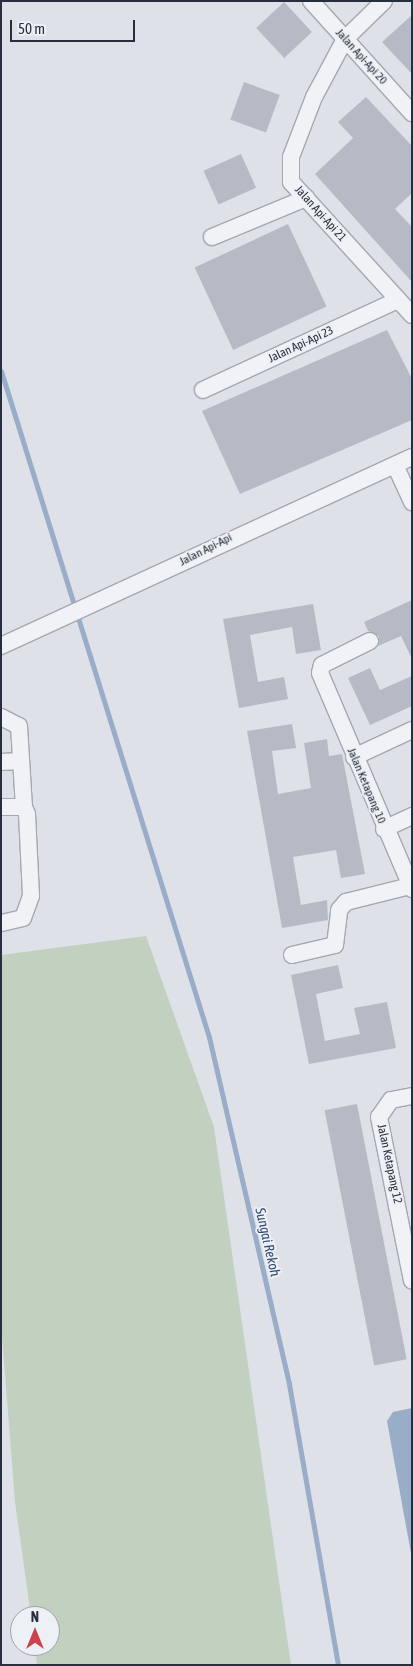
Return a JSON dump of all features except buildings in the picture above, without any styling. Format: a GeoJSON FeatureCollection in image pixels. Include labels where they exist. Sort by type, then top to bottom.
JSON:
{"type":"FeatureCollection","features":[{"type":"Feature","properties":{"kind":"street","name":"Jalan Api-Api 20"},"geometry":{"type":"LineString","coordinates":[[311,1],[412,113]]}},
{"type":"Feature","properties":{"kind":"street","name":"Jalan Api-Api 21"},"geometry":{"type":"LineString","coordinates":[[384,1],[345,39],[314,97],[291,157],[291,182],[412,315]]}},
{"type":"Feature","properties":{"kind":"street"},"geometry":{"type":"LineString","coordinates":[[212,238],[306,198]]}},
{"type":"Feature","properties":{"kind":"street","name":"Jalan Api-Api 23"},"geometry":{"type":"LineString","coordinates":[[203,390],[398,300]]}},
{"type":"Feature","properties":{"kind":"street","name":"Jalan Api-Api"},"geometry":{"type":"LineString","coordinates":[[1,646],[135,586],[266,520],[412,457]]}},
{"type":"Feature","properties":{"kind":"street"},"geometry":{"type":"LineString","coordinates":[[395,465],[412,502]]}},
{"type":"Feature","properties":{"kind":"street","name":"Jalan Ketapang 10"},"geometry":{"type":"LineString","coordinates":[[370,641],[322,665],[322,682],[384,829],[411,887]]}},
{"type":"Feature","properties":{"kind":"street"},"geometry":{"type":"LineString","coordinates":[[1,716],[19,726],[31,906],[23,918],[1,923]]}},
{"type":"Feature","properties":{"kind":"street"},"geometry":{"type":"LineString","coordinates":[[354,757],[412,730]]}},
{"type":"Feature","properties":{"kind":"street"},"geometry":{"type":"LineString","coordinates":[[1,762],[21,761]]}},
{"type":"Feature","properties":{"kind":"street"},"geometry":{"type":"LineString","coordinates":[[1,807],[24,808]]}},
{"type":"Feature","properties":{"kind":"street"},"geometry":{"type":"LineString","coordinates":[[384,829],[412,816]]}},
{"type":"Feature","properties":{"kind":"street"},"geometry":{"type":"LineString","coordinates":[[292,955],[335,945],[338,910],[346,902],[411,887]]}},
{"type":"Feature","properties":{"kind":"street","name":"Jalan Ketapang 12"},"geometry":{"type":"LineString","coordinates":[[412,1096],[391,1100],[383,1107],[379,1118],[408,1238],[412,1281]]}},
{"type":"Feature","properties":{"kind":"green space"},"geometry":{"type":"Polygon","coordinates":[[[146,936],[214,1127],[291,1665],[37,1665],[36,1656],[60,1656],[60,1606],[30,1606],[15,1502],[1,1323],[1,955],[146,936]]]}},
{"type":"Feature","properties":{"kind":"water"},"geometry":{"type":"Polygon","coordinates":[[[412,1408],[412,1559],[387,1421],[393,1412],[412,1408]]]}},
{"type":"Feature","properties":{"kind":"waterway","name":"Sungai Rekoh"},"geometry":{"type":"LineString","coordinates":[[1,371],[209,1037],[289,1384],[338,1665]]}}]}
